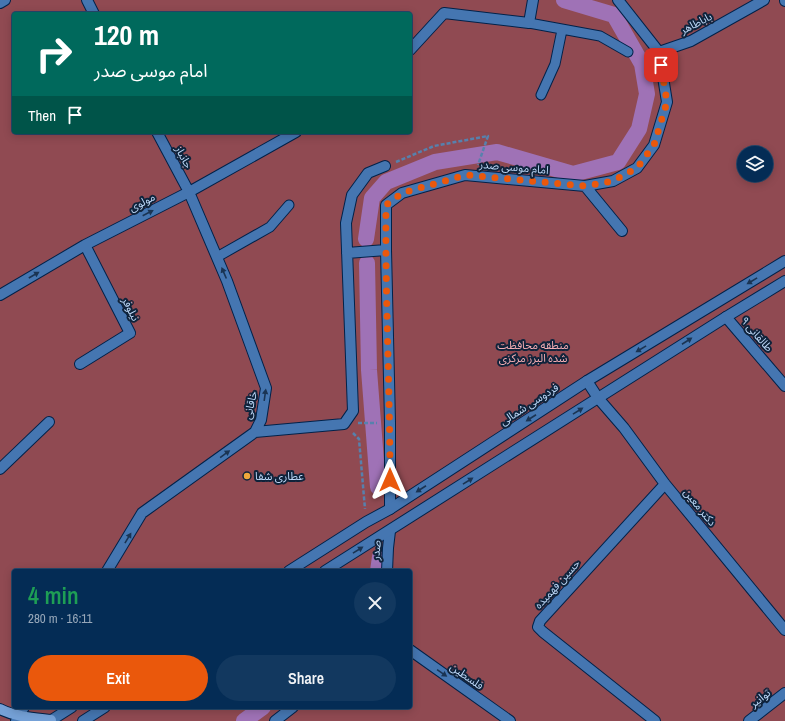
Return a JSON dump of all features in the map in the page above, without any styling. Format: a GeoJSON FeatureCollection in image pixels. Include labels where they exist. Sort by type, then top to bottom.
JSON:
{"type":"FeatureCollection","features":[{"type":"Feature","properties":{"kind":"main road"},"geometry":{"type":"LineString","coordinates":[[0,709],[20,716],[51,721]]}},
{"type":"Feature","properties":{"kind":"street"},"geometry":{"type":"LineString","coordinates":[[0,3],[5,0]]}},
{"type":"Feature","properties":{"kind":"street"},"geometry":{"type":"LineString","coordinates":[[87,0],[93,12]]}},
{"type":"Feature","properties":{"kind":"street"},"geometry":{"type":"LineString","coordinates":[[412,48],[444,13],[529,23],[533,0]]}},
{"type":"Feature","properties":{"kind":"street","name":"امام موسی صدر"},"geometry":{"type":"LineString","coordinates":[[390,509],[386,205],[402,193],[466,175],[585,186],[613,181],[637,168],[654,145],[667,102],[659,52],[618,0]]}},
{"type":"Feature","properties":{"kind":"street","name":"باباطاهر"},"geometry":{"type":"LineString","coordinates":[[659,52],[691,41],[764,0]]}},
{"type":"Feature","properties":{"kind":"street","name":"جانباز"},"geometry":{"type":"LineString","coordinates":[[158,134],[189,192]]}},
{"type":"Feature","properties":{"kind":"street","name":"مولوی"},"geometry":{"type":"LineString","coordinates":[[0,295],[85,245],[189,192],[292,134]]}},
{"type":"Feature","properties":{"kind":"street"},"geometry":{"type":"LineString","coordinates":[[255,432],[344,424],[353,411],[346,223],[352,195],[368,174],[385,166]]}},
{"type":"Feature","properties":{"kind":"street"},"geometry":{"type":"LineString","coordinates":[[585,186],[622,231]]}},
{"type":"Feature","properties":{"kind":"street","name":"خاقانی"},"geometry":{"type":"LineString","coordinates":[[108,569],[142,513],[255,432],[261,420],[266,388],[227,281],[189,192]]}},
{"type":"Feature","properties":{"kind":"street","name":"نیلوفر"},"geometry":{"type":"LineString","coordinates":[[80,364],[130,333],[85,245]]}},
{"type":"Feature","properties":{"kind":"street"},"geometry":{"type":"LineString","coordinates":[[347,253],[386,250]]}},
{"type":"Feature","properties":{"kind":"street","name":"فردوسی شمالی"},"geometry":{"type":"LineString","coordinates":[[292,569],[366,522],[390,509],[587,381],[785,261]]}},
{"type":"Feature","properties":{"kind":"street"},"geometry":{"type":"LineString","coordinates":[[328,569],[785,281]]}},
{"type":"Feature","properties":{"kind":"street","name":"طالقانی ۹"},"geometry":{"type":"LineString","coordinates":[[726,317],[785,386]]}},
{"type":"Feature","properties":{"kind":"street","name":"دکتر معین"},"geometry":{"type":"LineString","coordinates":[[587,381],[598,398],[624,428],[665,484],[785,630]]}},
{"type":"Feature","properties":{"kind":"street"},"geometry":{"type":"LineString","coordinates":[[0,469],[49,422]]}},
{"type":"Feature","properties":{"kind":"street","name":"حسین فهمیده"},"geometry":{"type":"LineString","coordinates":[[655,721],[538,627],[540,621],[665,484]]}},
{"type":"Feature","properties":{"kind":"street","name":"صدر"},"geometry":{"type":"LineString","coordinates":[[387,569],[390,531]]}},
{"type":"Feature","properties":{"kind":"street","name":"فلسطین"},"geometry":{"type":"LineString","coordinates":[[412,651],[510,721]]}},
{"type":"Feature","properties":{"kind":"street","name":"توانیر"},"geometry":{"type":"LineString","coordinates":[[749,721],[785,693]]}},
{"type":"Feature","properties":{"kind":"street"},"geometry":{"type":"LineString","coordinates":[[16,721],[23,709]]}},
{"type":"Feature","properties":{"kind":"street"},"geometry":{"type":"LineString","coordinates":[[51,721],[69,709]]}},
{"type":"Feature","properties":{"kind":"street"},"geometry":{"type":"LineString","coordinates":[[83,721],[102,709]]}},
{"type":"Feature","properties":{"kind":"street"},"geometry":{"type":"LineString","coordinates":[[275,721],[290,709]]}},
{"type":"Feature","properties":{"kind":"lane"},"geometry":{"type":"LineString","coordinates":[[529,23],[600,36],[628,52]]}},
{"type":"Feature","properties":{"kind":"lane"},"geometry":{"type":"LineString","coordinates":[[541,95],[555,64],[562,30]]}},
{"type":"Feature","properties":{"kind":"lane"},"geometry":{"type":"LineString","coordinates":[[217,256],[270,227],[290,205]]}},
{"type":"Feature","properties":{"kind":"path"},"geometry":{"type":"LineString","coordinates":[[385,166],[434,146],[488,136],[475,175]]}},
{"type":"Feature","properties":{"kind":"path"},"geometry":{"type":"LineString","coordinates":[[344,424],[390,422]]}},
{"type":"Feature","properties":{"kind":"path"},"geometry":{"type":"LineString","coordinates":[[344,424],[359,439],[366,522]]}},
{"type":"Feature","properties":{"kind":"green space","name":"منطقه محافظت شده البرز مرکزی"},"geometry":{"type":"Polygon","coordinates":[[[0,0],[785,0],[785,721],[0,721],[0,0]]]}},
{"type":"Feature","properties":{"kind":"waterway"},"geometry":{"type":"LineString","coordinates":[[366,239],[372,198],[386,182],[435,162],[497,152],[573,174],[618,162],[639,129],[647,94],[642,64],[614,15],[564,0]]}},
{"type":"Feature","properties":{"kind":"waterway"},"geometry":{"type":"LineString","coordinates":[[367,263],[369,370],[378,487]]}},
{"type":"Feature","properties":{"kind":"waterway"},"geometry":{"type":"LineString","coordinates":[[378,569],[380,557]]}},
{"type":"Feature","properties":{"kind":"waterway"},"geometry":{"type":"LineString","coordinates":[[244,721],[260,709]]}},
{"type":"Feature","properties":{"kind":"place","name":"عطاری شفا"},"geometry":{"type":"Point","coordinates":[247,476]}},
{"type":"Feature","properties":{"kind":"route"},"geometry":{"type":"LineString","coordinates":[[390,480],[386,205],[402,193],[466,175],[585,186],[613,181],[637,168],[654,145],[667,102],[661,65]]}}]}
